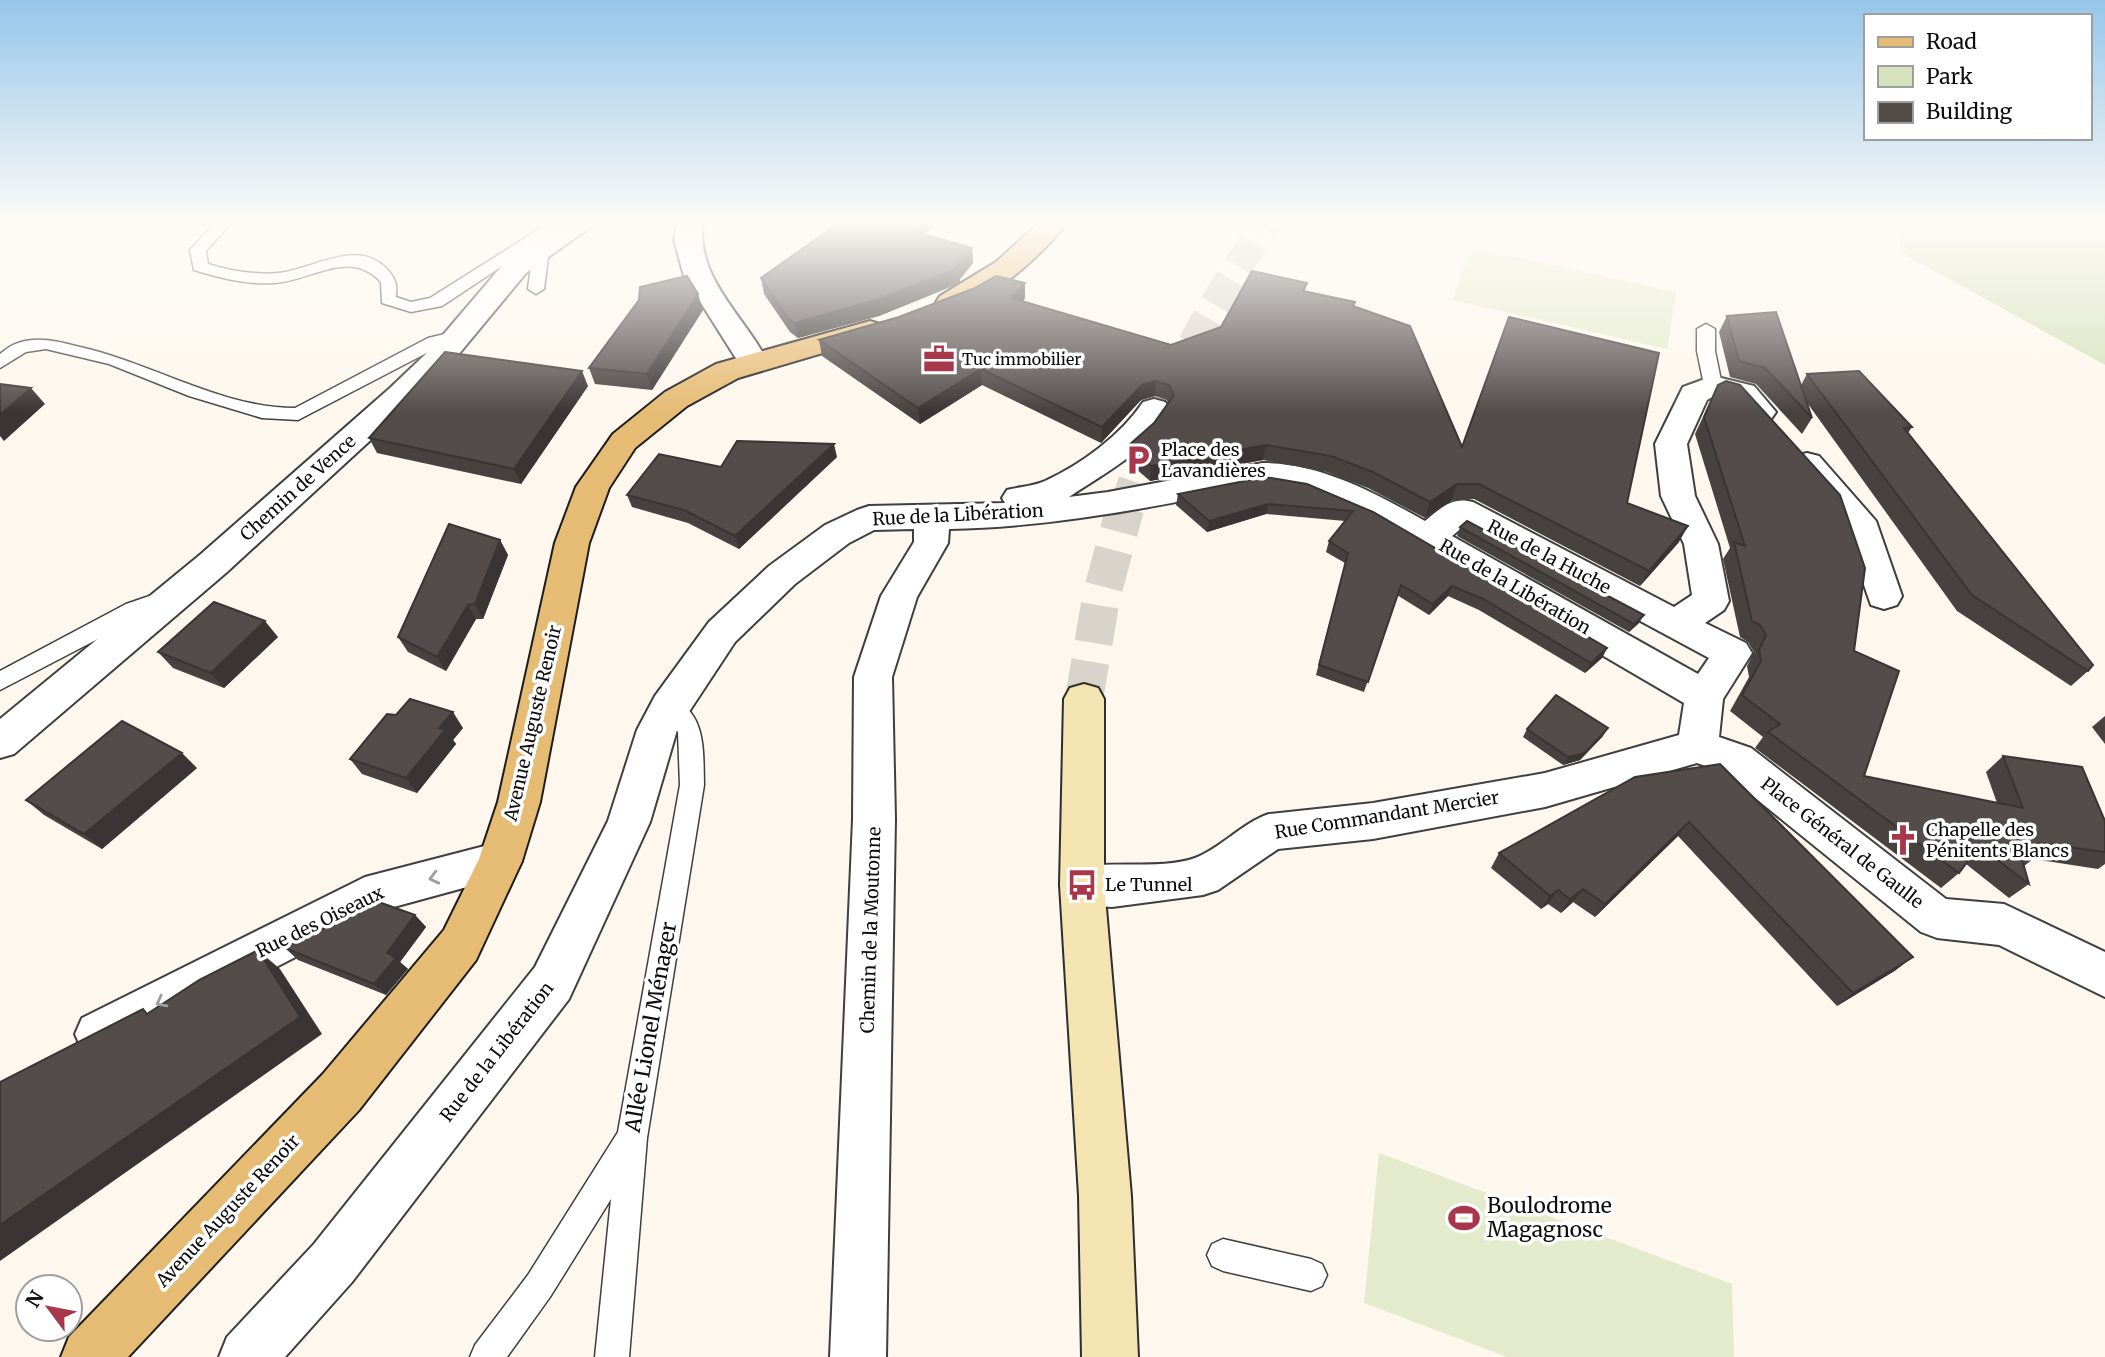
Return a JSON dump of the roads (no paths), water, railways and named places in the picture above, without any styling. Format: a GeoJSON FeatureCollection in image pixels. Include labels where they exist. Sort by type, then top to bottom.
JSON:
{"type":"FeatureCollection","features":[{"type":"Feature","properties":{"kind":"main road","name":"Avenue Auguste Renoir"},"geometry":{"type":"LineString","coordinates":[[89,1357],[341,1092],[460,945],[500,861],[519,802],[572,542],[593,487],[624,441],[650,419],[704,382],[753,362],[909,318],[979,286]]}},
{"type":"Feature","properties":{"kind":"main road"},"geometry":{"type":"LineString","coordinates":[[1084,699],[1082,885],[1105,1196],[1110,1357]]}},
{"type":"Feature","properties":{"kind":"street","name":"Chemin de Vence"},"geometry":{"type":"LineString","coordinates":[[0,742],[174,596],[401,395],[499,286]]}},
{"type":"Feature","properties":{"kind":"street"},"geometry":{"type":"LineString","coordinates":[[705,286],[747,344],[753,362]]}},
{"type":"Feature","properties":{"kind":"street"},"geometry":{"type":"LineString","coordinates":[[1675,624],[1711,601],[1701,544],[1678,496],[1671,443],[1694,394],[1713,385],[1742,393],[1859,521],[1884,596]]}},
{"type":"Feature","properties":{"kind":"street"},"geometry":{"type":"LineString","coordinates":[[995,516],[1009,500],[1053,491],[1113,453],[1146,425],[1154,409]]}},
{"type":"Feature","properties":{"kind":"street","name":"Rue de la Libération"},"geometry":{"type":"LineString","coordinates":[[247,1357],[333,1263],[552,983],[629,822],[657,730],[669,707],[722,632],[782,575],[837,534],[869,518],[995,516],[1108,504],[1263,474],[1289,474],[1338,490],[1428,537],[1704,695]]}},
{"type":"Feature","properties":{"kind":"street","name":"Rue de la Huche"},"geometry":{"type":"LineString","coordinates":[[1428,537],[1461,510],[1675,624]]}},
{"type":"Feature","properties":{"kind":"street","name":"Chemin de la Moutonne"},"geometry":{"type":"LineString","coordinates":[[858,1357],[874,819],[873,677],[899,596],[931,543],[932,516]]}},
{"type":"Feature","properties":{"kind":"street"},"geometry":{"type":"LineString","coordinates":[[1675,624],[1733,653],[1704,695],[1698,746]]}},
{"type":"Feature","properties":{"kind":"street","name":"Rue Commandant Mercier"},"geometry":{"type":"LineString","coordinates":[[1082,885],[1112,887],[1203,876],[1269,832],[1373,821],[1545,790],[1698,746]]}},
{"type":"Feature","properties":{"kind":"street","name":"Place Général de Gaulle"},"geometry":{"type":"LineString","coordinates":[[1698,746],[1737,760],[1937,918],[2004,925],[2105,975]]}},
{"type":"Feature","properties":{"kind":"street","name":"Rue des Oiseaux"},"geometry":{"type":"LineString","coordinates":[[61,1054],[381,891],[500,861]]}},
{"type":"Feature","properties":{"kind":"lane"},"geometry":{"type":"LineString","coordinates":[[389,286],[388,299],[401,307],[410,307],[436,302],[460,286]]}},
{"type":"Feature","properties":{"kind":"lane"},"geometry":{"type":"LineString","coordinates":[[1706,329],[1706,351],[1713,385]]}},
{"type":"Feature","properties":{"kind":"lane"},"geometry":{"type":"LineString","coordinates":[[0,363],[21,347],[46,344],[115,360],[195,392],[269,414],[298,414],[434,342],[457,336]]}},
{"type":"Feature","properties":{"kind":"lane"},"geometry":{"type":"LineString","coordinates":[[0,681],[134,610],[174,596]]}},
{"type":"Feature","properties":{"kind":"lane","name":"Allée Lionel Ménager"},"geometry":{"type":"LineString","coordinates":[[612,1357],[632,1138],[692,785],[690,729],[669,707]]}},
{"type":"Feature","properties":{"kind":"lane"},"geometry":{"type":"LineString","coordinates":[[487,1357],[539,1286],[632,1138]]}},
{"type":"Feature","properties":{"kind":"lane"},"geometry":{"type":"LineString","coordinates":[[1223,1255],[1311,1276]]}},
{"type":"Feature","properties":{"kind":"tunnel"},"geometry":{"type":"LineString","coordinates":[[1124,510],[1167,397],[1184,360],[1225,286]]}},
{"type":"Feature","properties":{"kind":"tunnel"},"geometry":{"type":"LineString","coordinates":[[1084,699],[1101,598],[1125,508]]}},
{"type":"Feature","properties":{"kind":"place","name":"Tuc immobilier"},"geometry":{"type":"Point","coordinates":[939,359]}},
{"type":"Feature","properties":{"kind":"place","name":"Place des Lavandières"},"geometry":{"type":"Point","coordinates":[1138,460]}},
{"type":"Feature","properties":{"kind":"place","name":"Chapelle des Pénitents Blancs"},"geometry":{"type":"Point","coordinates":[1903,840]}},
{"type":"Feature","properties":{"kind":"place","name":"Le Tunnel"},"geometry":{"type":"Point","coordinates":[1082,885]}},
{"type":"Feature","properties":{"kind":"place","name":"Boulodrome Magagnosc"},"geometry":{"type":"Point","coordinates":[1464,1218]}}]}
